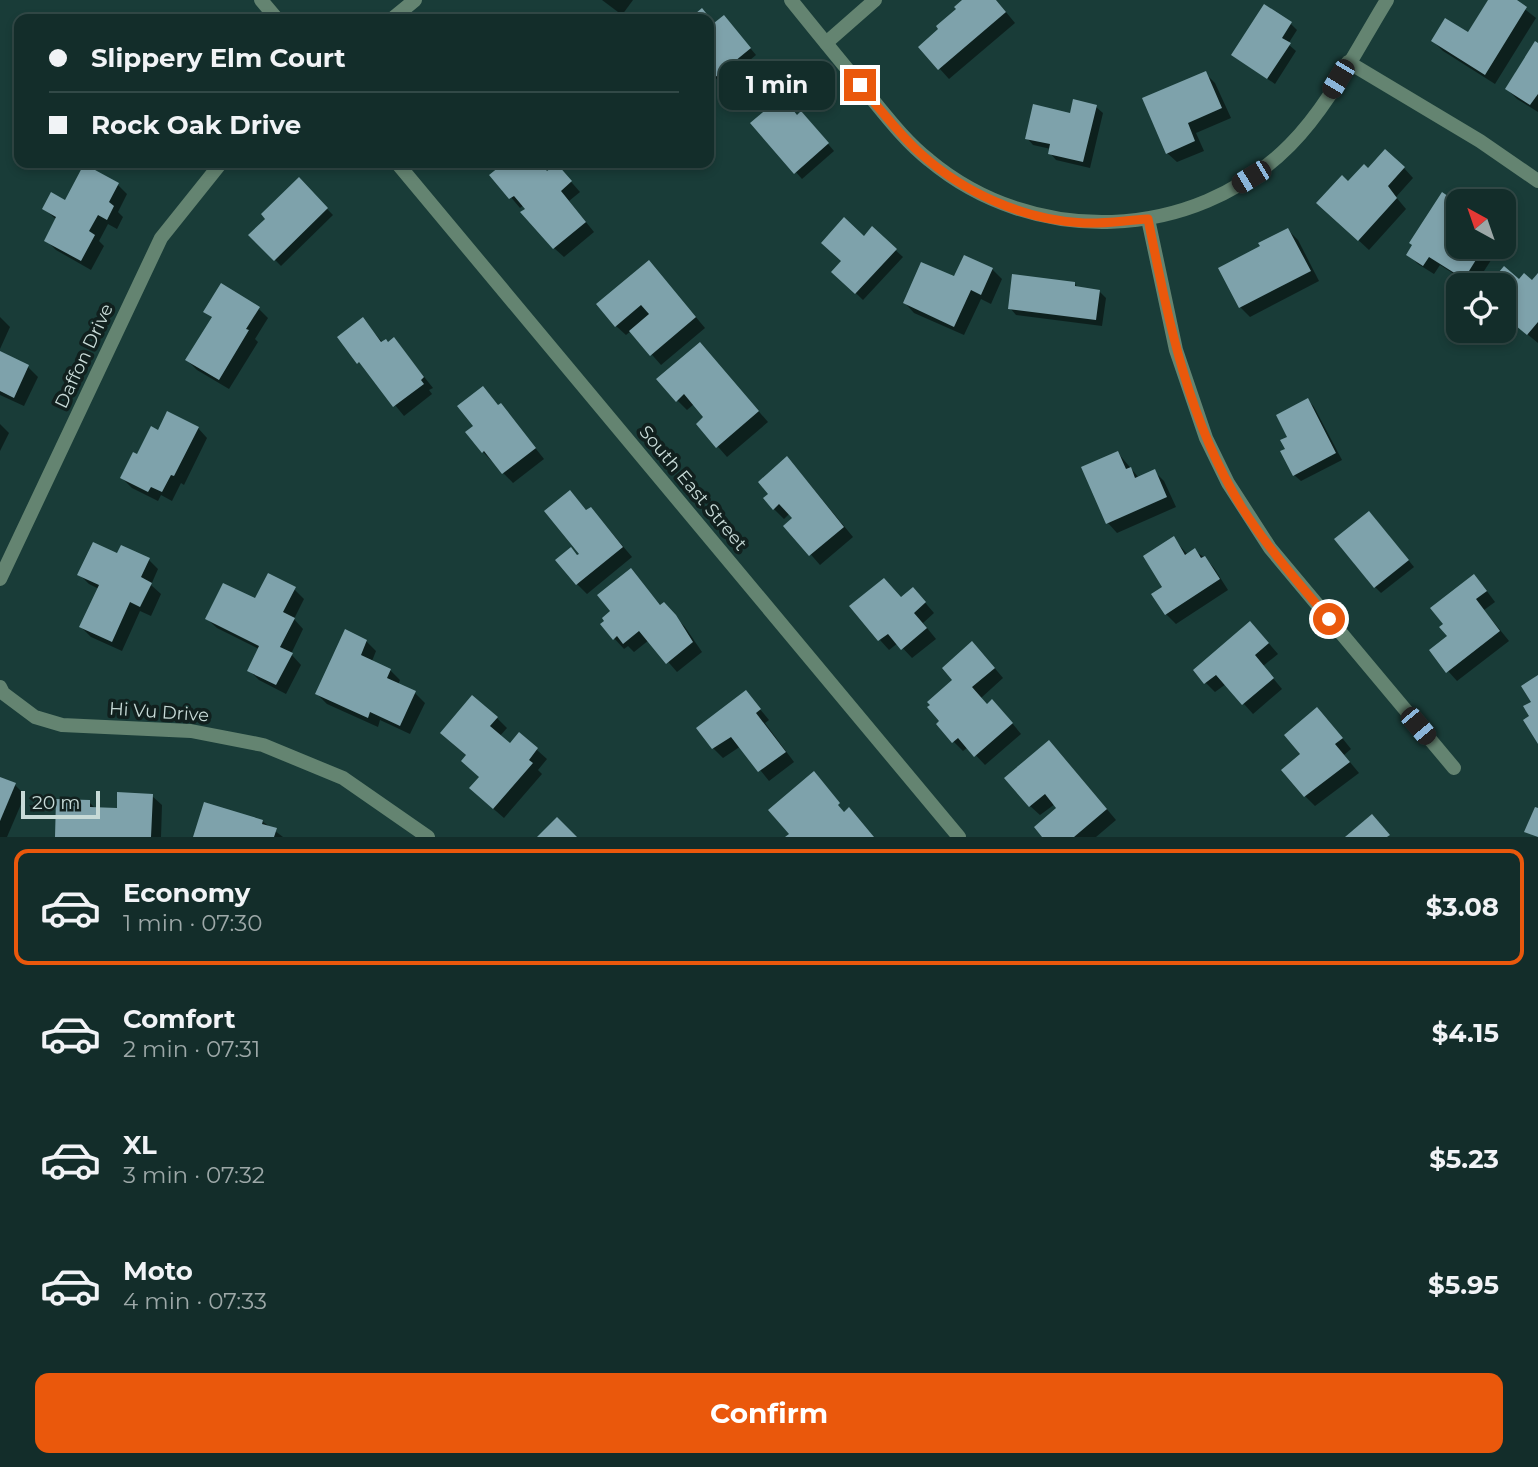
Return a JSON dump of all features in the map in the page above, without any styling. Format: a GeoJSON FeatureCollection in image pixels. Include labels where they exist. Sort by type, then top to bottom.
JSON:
{"type":"FeatureCollection","features":[{"type":"Feature","properties":{"kind":"street"},"geometry":{"type":"LineString","coordinates":[[261,0],[273,14]]}},
{"type":"Feature","properties":{"kind":"street"},"geometry":{"type":"LineString","coordinates":[[398,14],[415,0]]}},
{"type":"Feature","properties":{"kind":"street"},"geometry":{"type":"LineString","coordinates":[[791,0],[911,145],[940,170],[971,190],[1017,210],[1063,220],[1110,223],[1148,219],[1184,210],[1219,196],[1251,177],[1289,146],[1314,118],[1387,0]]}},
{"type":"Feature","properties":{"kind":"street"},"geometry":{"type":"LineString","coordinates":[[826,43],[875,0]]}},
{"type":"Feature","properties":{"kind":"street"},"geometry":{"type":"LineString","coordinates":[[1348,62],[1480,141],[1538,181]]}},
{"type":"Feature","properties":{"kind":"street","name":"Daffon Drive"},"geometry":{"type":"LineString","coordinates":[[0,579],[160,238],[217,168]]}},
{"type":"Feature","properties":{"kind":"street","name":"South East Street"},"geometry":{"type":"LineString","coordinates":[[401,168],[959,837]]}},
{"type":"Feature","properties":{"kind":"street"},"geometry":{"type":"LineString","coordinates":[[1148,219],[1176,350],[1206,438],[1228,483],[1277,558],[1454,768]]}},
{"type":"Feature","properties":{"kind":"street","name":"Hi Vu Drive"},"geometry":{"type":"LineString","coordinates":[[0,687],[3,693],[35,717],[62,725],[191,731],[263,745],[343,778],[428,837]]}},
{"type":"Feature","properties":{"kind":"building"},"geometry":{"type":"Polygon","coordinates":[[[962,0],[996,0],[1006,12],[938,70],[918,47],[938,29],[936,26],[956,9],[954,7],[962,0]]]}},
{"type":"Feature","properties":{"kind":"building"},"geometry":{"type":"Polygon","coordinates":[[[1488,0],[1517,0],[1527,7],[1485,75],[1431,41],[1445,18],[1468,32],[1488,0]]]}},
{"type":"Feature","properties":{"kind":"building"},"geometry":{"type":"Polygon","coordinates":[[[1264,4],[1292,22],[1282,38],[1291,43],[1267,79],[1231,55],[1264,4]]]}},
{"type":"Feature","properties":{"kind":"building"},"geometry":{"type":"Polygon","coordinates":[[[702,8],[707,14],[695,14],[702,8]]]}},
{"type":"Feature","properties":{"kind":"building"},"geometry":{"type":"Polygon","coordinates":[[[724,15],[751,48],[714,78],[714,23],[724,15]]]}},
{"type":"Feature","properties":{"kind":"building"},"geometry":{"type":"Polygon","coordinates":[[[1535,41],[1538,43],[1538,94],[1530,105],[1505,89],[1535,41]]]}},
{"type":"Feature","properties":{"kind":"building"},"geometry":{"type":"Polygon","coordinates":[[[1206,71],[1222,108],[1188,123],[1195,141],[1166,154],[1142,98],[1206,71]]]}},
{"type":"Feature","properties":{"kind":"building"},"geometry":{"type":"Polygon","coordinates":[[[782,96],[797,115],[801,111],[829,143],[794,174],[750,123],[782,96]]]}},
{"type":"Feature","properties":{"kind":"building"},"geometry":{"type":"Polygon","coordinates":[[[1073,99],[1097,105],[1083,162],[1048,154],[1050,144],[1025,139],[1033,104],[1070,113],[1073,99]]]}},
{"type":"Feature","properties":{"kind":"building"},"geometry":{"type":"Polygon","coordinates":[[[1385,149],[1405,167],[1388,186],[1397,198],[1358,241],[1316,203],[1342,175],[1348,181],[1364,164],[1368,168],[1385,149]]]}},
{"type":"Feature","properties":{"kind":"building"},"geometry":{"type":"Polygon","coordinates":[[[82,168],[91,168],[119,183],[109,202],[114,206],[107,220],[98,215],[89,231],[95,235],[81,261],[44,241],[56,217],[42,209],[51,192],[65,200],[82,168]]]}},
{"type":"Feature","properties":{"kind":"building"},"geometry":{"type":"Polygon","coordinates":[[[498,168],[544,168],[547,171],[561,168],[572,181],[561,191],[586,222],[553,249],[520,212],[525,209],[514,196],[509,199],[489,175],[498,168]]]}},
{"type":"Feature","properties":{"kind":"building"},"geometry":{"type":"Polygon","coordinates":[[[299,177],[328,208],[274,261],[248,235],[265,219],[261,214],[299,177]]]}},
{"type":"Feature","properties":{"kind":"building"},"geometry":{"type":"Polygon","coordinates":[[[1442,192],[1446,195],[1446,259],[1476,259],[1468,273],[1454,273],[1429,257],[1423,266],[1406,255],[1412,245],[1409,243],[1442,192]]]}},
{"type":"Feature","properties":{"kind":"building"},"geometry":{"type":"Polygon","coordinates":[[[844,217],[864,236],[872,226],[897,249],[855,294],[831,272],[841,261],[821,243],[844,217]]]}},
{"type":"Feature","properties":{"kind":"building"},"geometry":{"type":"Polygon","coordinates":[[[1288,228],[1311,271],[1239,308],[1218,268],[1288,228]]]}},
{"type":"Feature","properties":{"kind":"building"},"geometry":{"type":"Polygon","coordinates":[[[964,255],[993,268],[981,295],[971,290],[954,327],[903,303],[921,262],[954,276],[964,255]]]}},
{"type":"Feature","properties":{"kind":"building"},"geometry":{"type":"Polygon","coordinates":[[[649,260],[696,317],[650,356],[629,331],[649,314],[641,305],[615,327],[596,304],[649,260]]]}},
{"type":"Feature","properties":{"kind":"building"},"geometry":{"type":"Polygon","coordinates":[[[1504,266],[1512,273],[1498,273],[1504,266]]]}},
{"type":"Feature","properties":{"kind":"building"},"geometry":{"type":"Polygon","coordinates":[[[1524,273],[1532,280],[1538,273],[1538,322],[1527,335],[1516,326],[1516,276],[1519,279],[1524,273]]]}},
{"type":"Feature","properties":{"kind":"building"},"geometry":{"type":"Polygon","coordinates":[[[1012,274],[1075,282],[1075,286],[1100,290],[1096,320],[1008,309],[1012,274]]]}},
{"type":"Feature","properties":{"kind":"building"},"geometry":{"type":"Polygon","coordinates":[[[221,283],[260,307],[219,380],[185,360],[212,317],[203,312],[221,283]]]}},
{"type":"Feature","properties":{"kind":"building"},"geometry":{"type":"Polygon","coordinates":[[[363,317],[381,342],[386,339],[388,342],[394,337],[424,377],[421,380],[424,384],[393,407],[337,337],[363,317]]]}},
{"type":"Feature","properties":{"kind":"building"},"geometry":{"type":"Polygon","coordinates":[[[700,342],[759,411],[716,448],[696,424],[703,417],[684,394],[676,402],[656,379],[700,342]]]}},
{"type":"Feature","properties":{"kind":"building"},"geometry":{"type":"Polygon","coordinates":[[[0,351],[29,365],[14,398],[0,391],[0,351]]]}},
{"type":"Feature","properties":{"kind":"building"},"geometry":{"type":"Polygon","coordinates":[[[483,386],[498,405],[501,403],[536,448],[502,474],[465,432],[473,426],[457,406],[483,386]]]}},
{"type":"Feature","properties":{"kind":"building"},"geometry":{"type":"Polygon","coordinates":[[[1308,398],[1336,453],[1293,476],[1280,451],[1285,449],[1280,440],[1287,437],[1276,415],[1308,398]]]}},
{"type":"Feature","properties":{"kind":"building"},"geometry":{"type":"Polygon","coordinates":[[[167,411],[199,427],[174,476],[171,475],[162,492],[151,487],[148,492],[120,478],[133,452],[137,454],[151,426],[158,430],[167,411]]]}},
{"type":"Feature","properties":{"kind":"building"},"geometry":{"type":"Polygon","coordinates":[[[1118,451],[1126,469],[1131,467],[1135,478],[1155,469],[1167,497],[1106,524],[1081,467],[1118,451]]]}},
{"type":"Feature","properties":{"kind":"building"},"geometry":{"type":"Polygon","coordinates":[[[787,456],[844,527],[809,556],[783,526],[792,518],[779,504],[773,510],[763,498],[768,494],[758,482],[787,456]]]}},
{"type":"Feature","properties":{"kind":"building"},"geometry":{"type":"Polygon","coordinates":[[[570,490],[586,510],[591,507],[623,547],[576,585],[555,560],[571,547],[579,554],[544,511],[570,490]]]}},
{"type":"Feature","properties":{"kind":"building"},"geometry":{"type":"Polygon","coordinates":[[[1369,511],[1409,560],[1374,588],[1334,539],[1369,511]]]}},
{"type":"Feature","properties":{"kind":"building"},"geometry":{"type":"Polygon","coordinates":[[[1174,536],[1185,555],[1195,548],[1201,558],[1205,556],[1220,579],[1165,615],[1151,594],[1162,587],[1143,556],[1174,536]]]}},
{"type":"Feature","properties":{"kind":"building"},"geometry":{"type":"Polygon","coordinates":[[[93,542],[117,553],[121,545],[150,558],[141,577],[152,583],[140,607],[130,602],[112,642],[79,627],[99,585],[77,575],[93,542]]]}},
{"type":"Feature","properties":{"kind":"building"},"geometry":{"type":"Polygon","coordinates":[[[631,568],[660,605],[664,602],[676,615],[693,642],[666,664],[639,631],[623,644],[617,636],[613,640],[600,624],[610,611],[597,595],[631,568]]]}},
{"type":"Feature","properties":{"kind":"building"},"geometry":{"type":"Polygon","coordinates":[[[268,573],[296,587],[283,612],[295,618],[280,647],[293,653],[276,685],[247,671],[259,646],[205,619],[223,583],[255,598],[268,573]]]}},
{"type":"Feature","properties":{"kind":"building"},"geometry":{"type":"Polygon","coordinates":[[[1474,574],[1487,591],[1476,599],[1500,631],[1446,673],[1429,650],[1447,636],[1439,627],[1443,624],[1430,608],[1474,574]]]}},
{"type":"Feature","properties":{"kind":"building"},"geometry":{"type":"Polygon","coordinates":[[[884,578],[901,597],[913,587],[926,602],[914,613],[927,628],[901,650],[888,634],[878,641],[849,606],[884,578]]]}},
{"type":"Feature","properties":{"kind":"building"},"geometry":{"type":"Polygon","coordinates":[[[1250,621],[1269,643],[1255,655],[1274,678],[1242,705],[1216,675],[1204,684],[1193,670],[1250,621]]]}},
{"type":"Feature","properties":{"kind":"building"},"geometry":{"type":"Polygon","coordinates":[[[345,629],[367,640],[361,655],[391,669],[387,678],[416,691],[400,726],[370,712],[368,718],[315,694],[345,629]]]}},
{"type":"Feature","properties":{"kind":"building"},"geometry":{"type":"Polygon","coordinates":[[[972,641],[995,668],[972,687],[987,704],[992,699],[1013,723],[974,757],[958,738],[952,743],[936,724],[939,721],[927,707],[930,705],[927,702],[952,680],[942,668],[972,641]]]}},
{"type":"Feature","properties":{"kind":"building"},"geometry":{"type":"Polygon","coordinates":[[[1538,675],[1538,744],[1523,720],[1529,716],[1523,706],[1531,702],[1521,686],[1538,675]]]}},
{"type":"Feature","properties":{"kind":"building"},"geometry":{"type":"Polygon","coordinates":[[[746,690],[761,709],[756,713],[786,752],[758,772],[731,737],[712,749],[696,728],[746,690]]]}},
{"type":"Feature","properties":{"kind":"building"},"geometry":{"type":"Polygon","coordinates":[[[472,695],[498,717],[490,726],[510,743],[519,732],[538,748],[529,760],[533,763],[493,809],[469,788],[479,777],[461,761],[466,755],[440,733],[472,695]]]}},
{"type":"Feature","properties":{"kind":"building"},"geometry":{"type":"Polygon","coordinates":[[[1317,707],[1343,738],[1335,744],[1350,762],[1304,797],[1281,770],[1300,754],[1284,735],[1317,707]]]}},
{"type":"Feature","properties":{"kind":"building"},"geometry":{"type":"Polygon","coordinates":[[[1049,740],[1107,809],[1074,837],[1042,837],[1034,827],[1056,808],[1045,794],[1029,807],[1004,778],[1049,740]]]}},
{"type":"Feature","properties":{"kind":"building"},"geometry":{"type":"Polygon","coordinates":[[[814,771],[844,812],[849,807],[874,837],[785,837],[789,834],[768,810],[814,771]]]}},
{"type":"Feature","properties":{"kind":"building"},"geometry":{"type":"Polygon","coordinates":[[[0,777],[16,783],[0,821],[0,777]]]}},
{"type":"Feature","properties":{"kind":"building"},"geometry":{"type":"Polygon","coordinates":[[[117,792],[153,794],[151,837],[55,837],[56,799],[90,800],[90,807],[117,808],[117,792]]]}},
{"type":"Feature","properties":{"kind":"building"},"geometry":{"type":"Polygon","coordinates":[[[204,802],[263,820],[262,824],[277,828],[274,837],[193,837],[204,802]]]}},
{"type":"Feature","properties":{"kind":"building"},"geometry":{"type":"Polygon","coordinates":[[[1535,807],[1538,808],[1538,837],[1524,832],[1535,807]]]}},
{"type":"Feature","properties":{"kind":"building"},"geometry":{"type":"Polygon","coordinates":[[[1372,814],[1390,835],[1345,837],[1372,814]]]}},
{"type":"Feature","properties":{"kind":"building"},"geometry":{"type":"Polygon","coordinates":[[[557,817],[577,837],[537,837],[557,817]]]}},
{"type":"Feature","properties":{"kind":"route"},"geometry":{"type":"LineString","coordinates":[[860,85],[911,145],[940,170],[982,196],[1017,210],[1082,223],[1148,219],[1176,350],[1210,449],[1269,548],[1329,619]]}}]}
